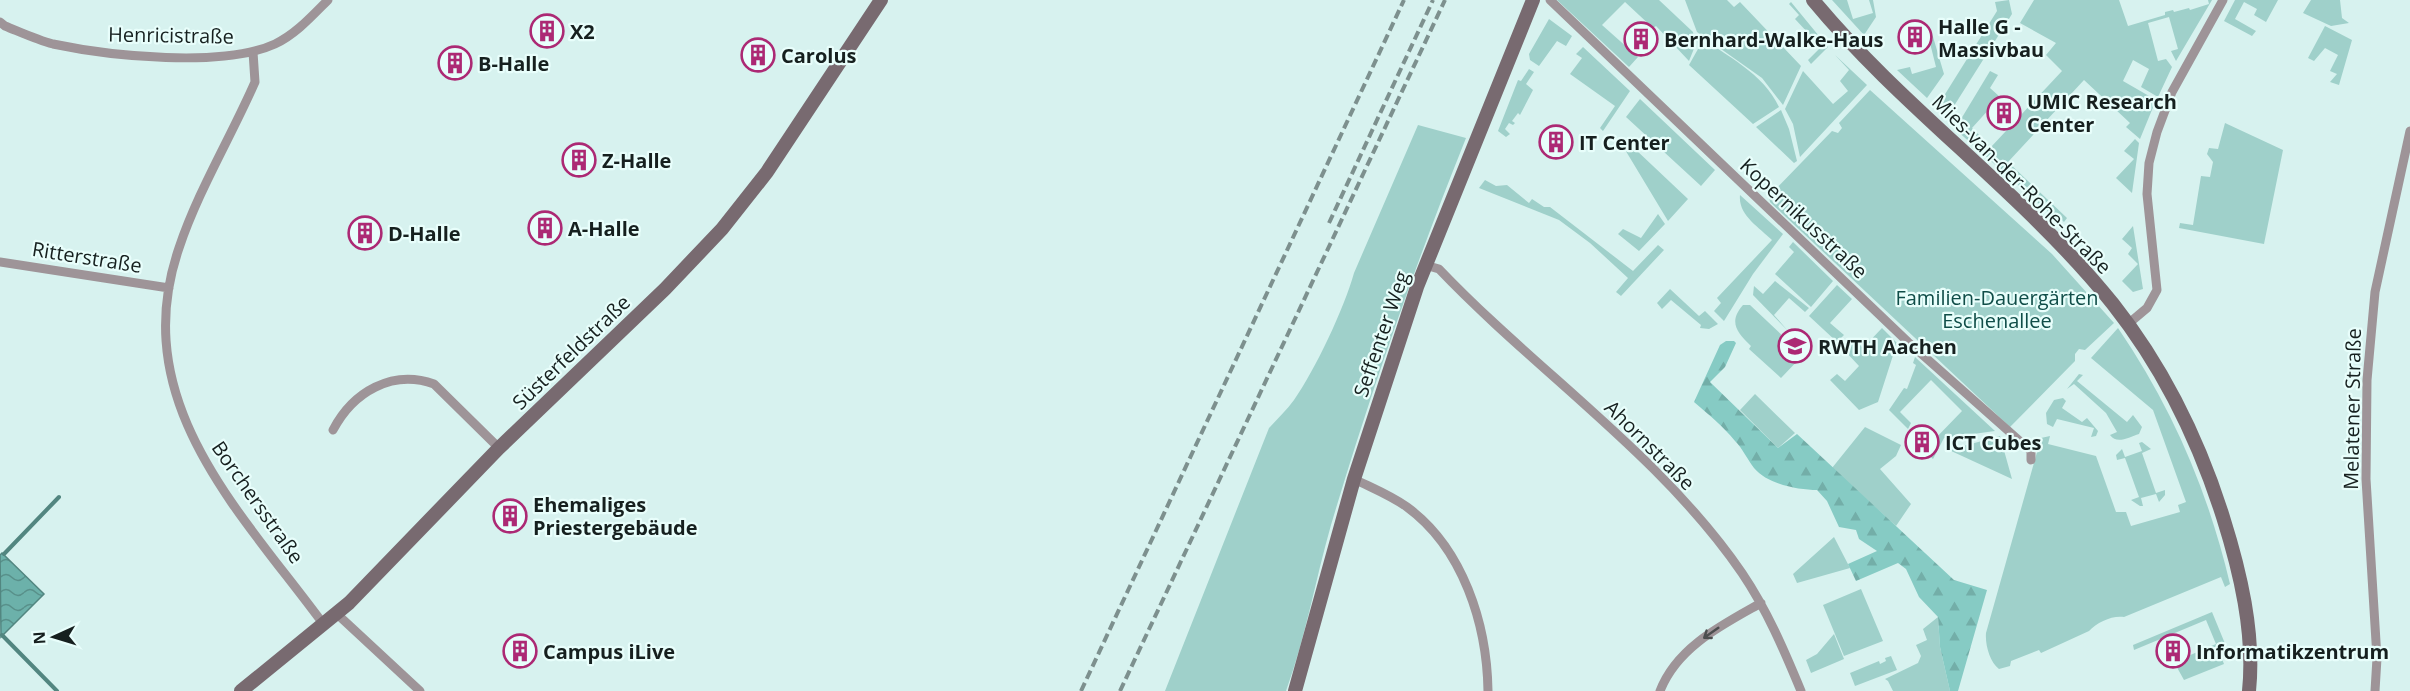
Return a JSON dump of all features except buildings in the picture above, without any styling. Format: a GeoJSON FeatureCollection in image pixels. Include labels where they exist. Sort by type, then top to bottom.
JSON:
{"type":"FeatureCollection","features":[{"type":"Feature","properties":{"kind":"street","name":"Henricistraße"},"geometry":{"type":"LineString","coordinates":[[0,22],[5,27],[50,43],[107,52],[229,58],[253,52],[295,32],[328,0]]}},
{"type":"Feature","properties":{"kind":"street","name":"Süsterfeldstraße"},"geometry":{"type":"LineString","coordinates":[[241,691],[337,614],[499,448],[665,289],[722,229],[767,172],[881,0]]}},
{"type":"Feature","properties":{"kind":"street","name":"Seffenter Weg"},"geometry":{"type":"LineString","coordinates":[[1295,691],[1354,479],[1425,265],[1533,0]]}},
{"type":"Feature","properties":{"kind":"street","name":"Kopernikusstraße"},"geometry":{"type":"LineString","coordinates":[[1550,0],[1908,342],[2031,451],[2031,460]]}},
{"type":"Feature","properties":{"kind":"street","name":"Mies-van-der-Rohe-Straße"},"geometry":{"type":"LineString","coordinates":[[1813,0],[1876,70],[2061,245],[2128,324],[2173,397],[2216,493],[2232,544],[2243,600],[2249,651],[2249,691]]}},
{"type":"Feature","properties":{"kind":"street"},"geometry":{"type":"LineString","coordinates":[[2128,324],[2147,308],[2157,290],[2147,194],[2149,163],[2157,132],[2167,102],[2223,0]]}},
{"type":"Feature","properties":{"kind":"street","name":"Borchersstraße"},"geometry":{"type":"LineString","coordinates":[[253,52],[255,82],[185,230],[169,288],[166,343],[170,369],[191,435],[220,486],[324,625]]}},
{"type":"Feature","properties":{"kind":"street","name":"Melatener Straße"},"geometry":{"type":"LineString","coordinates":[[2375,691],[2377,658],[2366,479],[2367,381],[2375,292],[2410,131]]}},
{"type":"Feature","properties":{"kind":"street","name":"Ritterstraße"},"geometry":{"type":"LineString","coordinates":[[0,262],[169,288]]}},
{"type":"Feature","properties":{"kind":"street","name":"Ahornstraße"},"geometry":{"type":"LineString","coordinates":[[1425,265],[1438,269],[1656,472],[1733,562],[1761,603],[1779,636],[1801,691]]}},
{"type":"Feature","properties":{"kind":"street"},"geometry":{"type":"LineString","coordinates":[[333,430],[374,386],[399,380],[426,381],[434,384],[499,448]]}},
{"type":"Feature","properties":{"kind":"street"},"geometry":{"type":"LineString","coordinates":[[1354,479],[1409,508],[1430,527],[1450,555],[1462,578],[1481,632],[1488,691]]}},
{"type":"Feature","properties":{"kind":"street"},"geometry":{"type":"LineString","coordinates":[[1660,691],[1664,680],[1688,650],[1761,603]]}},
{"type":"Feature","properties":{"kind":"street"},"geometry":{"type":"LineString","coordinates":[[337,614],[420,691]]}},
{"type":"Feature","properties":{"kind":"green space"},"geometry":{"type":"Polygon","coordinates":[[[1557,0],[1659,0],[1693,32],[1695,46],[1689,61],[1656,26],[1653,28],[1625,2],[1602,25],[1638,57],[1629,67],[1557,0]]]}},
{"type":"Feature","properties":{"kind":"green space"},"geometry":{"type":"Polygon","coordinates":[[[1685,0],[1727,0],[1734,7],[1740,2],[1801,66],[1783,105],[1762,78],[1697,32],[1685,0]]]}},
{"type":"Feature","properties":{"kind":"green space"},"geometry":{"type":"Polygon","coordinates":[[[1832,0],[1847,0],[1853,19],[1873,13],[1869,0],[1873,0],[1876,17],[1864,35],[1832,0]]]}},
{"type":"Feature","properties":{"kind":"green space"},"geometry":{"type":"Polygon","coordinates":[[[2009,0],[2012,14],[1947,117],[1937,107],[1997,11],[1995,2],[2009,0]]]}},
{"type":"Feature","properties":{"kind":"green space"},"geometry":{"type":"Polygon","coordinates":[[[2034,0],[2119,0],[2128,26],[2165,15],[2165,12],[2189,8],[2190,10],[2209,4],[2208,0],[2212,0],[2176,61],[2171,51],[2178,49],[2169,17],[2148,23],[2158,61],[2166,59],[2172,67],[2158,97],[2141,87],[2149,69],[2133,60],[2123,81],[2156,100],[2140,139],[2126,127],[2130,123],[2084,80],[2008,162],[2067,218],[2064,222],[2058,216],[2055,218],[1955,129],[1990,71],[1998,75],[1990,88],[2000,97],[1972,128],[1991,147],[2062,71],[2046,55],[2056,43],[2020,23],[2034,0]]]}},
{"type":"Feature","properties":{"kind":"green space"},"geometry":{"type":"Polygon","coordinates":[[[2235,0],[2278,0],[2266,22],[2254,15],[2257,9],[2244,2],[2235,19],[2256,31],[2252,36],[2224,21],[2235,0]]]}},
{"type":"Feature","properties":{"kind":"green space"},"geometry":{"type":"Polygon","coordinates":[[[2311,0],[2340,0],[2342,18],[2349,23],[2331,26],[2303,13],[2311,0]]]}},
{"type":"Feature","properties":{"kind":"green space"},"geometry":{"type":"Polygon","coordinates":[[[1791,2],[1828,47],[1811,64],[1808,60],[1821,47],[1795,19],[1799,15],[1789,4],[1791,2]]]}},
{"type":"Feature","properties":{"kind":"green space"},"geometry":{"type":"Polygon","coordinates":[[[1549,19],[1572,36],[1566,46],[1557,41],[1539,66],[1530,60],[1529,54],[1549,19]]]}},
{"type":"Feature","properties":{"kind":"green space"},"geometry":{"type":"Polygon","coordinates":[[[2325,26],[2352,40],[2339,85],[2330,82],[2337,74],[2330,71],[2338,55],[2325,48],[2314,61],[2308,58],[2325,26]]]}},
{"type":"Feature","properties":{"kind":"green space"},"geometry":{"type":"Polygon","coordinates":[[[1931,30],[1944,74],[1927,98],[1897,70],[1910,67],[1912,74],[1936,67],[1927,31],[1931,30]]]}},
{"type":"Feature","properties":{"kind":"green space"},"geometry":{"type":"Polygon","coordinates":[[[1697,35],[1754,75],[1764,84],[1779,107],[1753,124],[1689,65],[1698,49],[1697,35]]]}},
{"type":"Feature","properties":{"kind":"green space"},"geometry":{"type":"Polygon","coordinates":[[[1583,47],[1630,91],[1603,131],[1600,128],[1615,106],[1570,74],[1582,58],[1576,54],[1583,47]]]}},
{"type":"Feature","properties":{"kind":"green space"},"geometry":{"type":"Polygon","coordinates":[[[1835,55],[1867,85],[1800,157],[1793,124],[1785,109],[1803,71],[1833,104],[1848,91],[1840,81],[1849,70],[1835,55]]]}},
{"type":"Feature","properties":{"kind":"green space"},"geometry":{"type":"Polygon","coordinates":[[[1529,69],[1534,72],[1526,84],[1533,90],[1520,115],[1518,113],[1512,121],[1515,123],[1513,125],[1509,123],[1505,129],[1510,134],[1506,137],[1498,131],[1518,80],[1521,81],[1529,69]]]}},
{"type":"Feature","properties":{"kind":"green space","name":"Familien-Dauergärten Eschenallee"},"geometry":{"type":"Polygon","coordinates":[[[1870,90],[2052,254],[2114,323],[2085,350],[2079,349],[2075,354],[2075,361],[2010,427],[1770,202],[1769,196],[1832,131],[1838,133],[1842,128],[1839,123],[1870,90]]]}},
{"type":"Feature","properties":{"kind":"green space"},"geometry":{"type":"Polygon","coordinates":[[[1640,99],[1715,170],[1701,186],[1626,117],[1640,99]]]}},
{"type":"Feature","properties":{"kind":"green space"},"geometry":{"type":"Polygon","coordinates":[[[1781,110],[1789,129],[1797,161],[1794,163],[1756,127],[1781,110]]]}},
{"type":"Feature","properties":{"kind":"green space"},"geometry":{"type":"Polygon","coordinates":[[[2225,123],[2283,150],[2264,244],[2179,228],[2180,223],[2193,225],[2201,176],[2210,177],[2213,162],[2207,154],[2209,148],[2218,149],[2225,123]]]}},
{"type":"Feature","properties":{"kind":"green space"},"geometry":{"type":"Polygon","coordinates":[[[1418,125],[1466,138],[1411,282],[1361,427],[1331,525],[1299,650],[1286,691],[1165,691],[1269,428],[1294,400],[1328,339],[1418,125]]]}},
{"type":"Feature","properties":{"kind":"green space"},"geometry":{"type":"Polygon","coordinates":[[[1633,138],[1639,143],[1635,149],[1688,199],[1668,221],[1624,148],[1633,138]]]}},
{"type":"Feature","properties":{"kind":"green space"},"geometry":{"type":"Polygon","coordinates":[[[2135,139],[2139,143],[2132,193],[2116,178],[2134,159],[2124,151],[2135,139]]]}},
{"type":"Feature","properties":{"kind":"green space"},"geometry":{"type":"Polygon","coordinates":[[[1485,180],[1496,186],[1507,185],[1529,203],[1532,199],[1544,207],[1550,207],[1633,271],[1658,245],[1664,250],[1621,296],[1616,292],[1628,278],[1590,243],[1559,220],[1479,188],[1485,180]]]}},
{"type":"Feature","properties":{"kind":"green space"},"geometry":{"type":"Polygon","coordinates":[[[1740,195],[1783,234],[1753,274],[1724,321],[1714,311],[1721,303],[1717,298],[1772,240],[1746,215],[1742,209],[1740,195]]]}},
{"type":"Feature","properties":{"kind":"green space"},"geometry":{"type":"Polygon","coordinates":[[[1658,214],[1665,224],[1639,251],[1618,234],[1623,229],[1641,238],[1658,214]]]}},
{"type":"Feature","properties":{"kind":"green space"},"geometry":{"type":"Polygon","coordinates":[[[2133,226],[2143,289],[2133,292],[2122,281],[2138,264],[2128,254],[2132,248],[2122,239],[2133,226]]]}},
{"type":"Feature","properties":{"kind":"green space"},"geometry":{"type":"Polygon","coordinates":[[[1793,242],[1833,281],[1811,307],[1775,274],[1794,252],[1789,247],[1793,242]]]}},
{"type":"Feature","properties":{"kind":"green space"},"geometry":{"type":"Polygon","coordinates":[[[1775,281],[1809,308],[1805,312],[1789,298],[1774,315],[1788,331],[1753,295],[1754,286],[1763,294],[1775,281]]]}},
{"type":"Feature","properties":{"kind":"green space"},"geometry":{"type":"Polygon","coordinates":[[[1837,285],[1852,299],[1830,323],[1844,335],[1837,342],[1809,316],[1837,285]]]}},
{"type":"Feature","properties":{"kind":"green space"},"geometry":{"type":"Polygon","coordinates":[[[1670,289],[1699,316],[1705,311],[1718,324],[1709,329],[1700,328],[1701,325],[1671,300],[1662,309],[1657,303],[1670,289]]]}},
{"type":"Feature","properties":{"kind":"green space"},"geometry":{"type":"Polygon","coordinates":[[[1743,305],[1750,305],[1803,355],[1781,378],[1749,349],[1751,346],[1738,332],[1735,322],[1738,311],[1743,305]]]}},
{"type":"Feature","properties":{"kind":"green space"},"geometry":{"type":"Polygon","coordinates":[[[1882,328],[1897,343],[1878,402],[1859,410],[1830,380],[1837,374],[1845,381],[1859,366],[1845,351],[1855,340],[1863,348],[1882,328]]]}},
{"type":"Feature","properties":{"kind":"green space"},"geometry":{"type":"Polygon","coordinates":[[[2118,328],[2155,388],[2186,451],[2211,516],[2230,584],[2225,587],[2221,577],[2124,617],[2105,620],[2089,631],[2041,653],[2039,650],[2011,661],[2010,666],[1999,669],[1989,653],[1986,633],[2041,438],[2050,436],[2048,444],[2096,456],[2116,512],[2126,512],[2131,526],[2180,512],[2178,505],[2186,502],[2153,410],[2091,358],[2118,328]]]}},
{"type":"Feature","properties":{"kind":"green space"},"geometry":{"type":"Polygon","coordinates":[[[1726,341],[1736,343],[1725,367],[1710,382],[1778,448],[1797,434],[1954,580],[1987,590],[1958,691],[1950,691],[1940,647],[1938,617],[1919,597],[1906,569],[1898,563],[1856,581],[1848,564],[1877,551],[1859,539],[1856,530],[1839,527],[1827,501],[1817,490],[1783,485],[1760,474],[1730,436],[1694,402],[1720,345],[1726,341]]]}},
{"type":"Feature","properties":{"kind":"green space"},"geometry":{"type":"Polygon","coordinates":[[[1915,357],[1995,431],[1944,438],[1933,459],[1921,447],[1925,436],[1932,442],[1962,411],[1931,380],[1900,412],[1911,423],[1908,429],[1889,410],[1904,388],[1907,389],[1916,365],[1913,363],[1915,357]]]}},
{"type":"Feature","properties":{"kind":"green space"},"geometry":{"type":"Polygon","coordinates":[[[2079,374],[2083,375],[2077,381],[2127,422],[2133,415],[2142,427],[2139,434],[2123,439],[2116,439],[2110,435],[2117,432],[2106,413],[2074,384],[2067,389],[2079,374]]]}},
{"type":"Feature","properties":{"kind":"green space"},"geometry":{"type":"Polygon","coordinates":[[[1755,394],[1795,433],[1778,448],[1740,410],[1755,394]]]}},
{"type":"Feature","properties":{"kind":"green space"},"geometry":{"type":"Polygon","coordinates":[[[2063,398],[2066,401],[2062,408],[2082,422],[2087,418],[2098,431],[2096,436],[2091,437],[2094,428],[2057,419],[2053,427],[2047,424],[2046,413],[2054,400],[2063,398]]]}},
{"type":"Feature","properties":{"kind":"green space"},"geometry":{"type":"Polygon","coordinates":[[[1865,427],[1901,445],[1896,456],[1880,469],[1911,504],[1896,526],[1832,468],[1865,427]]]}},
{"type":"Feature","properties":{"kind":"green space"},"geometry":{"type":"Polygon","coordinates":[[[2000,436],[2012,479],[1949,450],[2000,436]]]}},
{"type":"Feature","properties":{"kind":"green space"},"geometry":{"type":"Polygon","coordinates":[[[2142,442],[2151,449],[2142,453],[2156,493],[2165,490],[2165,495],[2159,502],[2156,494],[2141,498],[2143,506],[2140,506],[2131,500],[2139,497],[2125,458],[2117,460],[2116,455],[2122,449],[2125,457],[2142,451],[2139,443],[2142,442]]]}},
{"type":"Feature","properties":{"kind":"green space"},"geometry":{"type":"Polygon","coordinates":[[[1834,537],[1850,568],[1797,583],[1793,574],[1834,537]]]}},
{"type":"Feature","properties":{"kind":"green space"},"geometry":{"type":"Polygon","coordinates":[[[1861,589],[1883,641],[1844,656],[1823,605],[1861,589]]]}},
{"type":"Feature","properties":{"kind":"green space"},"geometry":{"type":"Polygon","coordinates":[[[2212,612],[2226,646],[2218,649],[2224,664],[2184,680],[2174,662],[2216,644],[2206,620],[2134,650],[2133,645],[2212,612]]]}},
{"type":"Feature","properties":{"kind":"green space"},"geometry":{"type":"Polygon","coordinates":[[[1938,617],[1940,647],[1950,691],[1893,691],[1885,679],[1918,663],[1921,656],[1916,645],[1927,640],[1923,629],[1938,617]]]}},
{"type":"Feature","properties":{"kind":"green space"},"geometry":{"type":"Polygon","coordinates":[[[1834,634],[1844,659],[1811,673],[1806,660],[1817,654],[1834,634]]]}},
{"type":"Feature","properties":{"kind":"green space"},"geometry":{"type":"Polygon","coordinates":[[[1891,656],[1897,670],[1855,686],[1850,673],[1879,661],[1880,664],[1886,661],[1885,658],[1891,656]]]}},
{"type":"Feature","properties":{"kind":"water"},"geometry":{"type":"Polygon","coordinates":[[[2,553],[44,594],[1,637],[0,555],[2,553]]]}},
{"type":"Feature","properties":{"kind":"waterway"},"geometry":{"type":"LineString","coordinates":[[4,554],[59,497]]}},
{"type":"Feature","properties":{"kind":"waterway"},"geometry":{"type":"LineString","coordinates":[[2,635],[57,691]]}},
{"type":"Feature","properties":{"kind":"railway"},"geometry":{"type":"LineString","coordinates":[[1081,691],[1404,0]]}},
{"type":"Feature","properties":{"kind":"railway"},"geometry":{"type":"LineString","coordinates":[[1329,223],[1433,0]]}},
{"type":"Feature","properties":{"kind":"railway"},"geometry":{"type":"LineString","coordinates":[[1120,691],[1445,0]]}},
{"type":"Feature","properties":{"kind":"place","name":"X2"},"geometry":{"type":"Point","coordinates":[547,31]}},
{"type":"Feature","properties":{"kind":"place","name":"Halle G - Massivbau"},"geometry":{"type":"Point","coordinates":[1915,37]}},
{"type":"Feature","properties":{"kind":"place","name":"Bernhard-Walke-Haus"},"geometry":{"type":"Point","coordinates":[1641,39]}},
{"type":"Feature","properties":{"kind":"place","name":"Carolus"},"geometry":{"type":"Point","coordinates":[758,55]}},
{"type":"Feature","properties":{"kind":"place","name":"B-Halle"},"geometry":{"type":"Point","coordinates":[455,63]}},
{"type":"Feature","properties":{"kind":"place","name":"UMIC Research Center"},"geometry":{"type":"Point","coordinates":[2004,113]}},
{"type":"Feature","properties":{"kind":"place","name":"IT Center"},"geometry":{"type":"Point","coordinates":[1556,142]}},
{"type":"Feature","properties":{"kind":"place","name":"Z-Halle"},"geometry":{"type":"Point","coordinates":[579,160]}},
{"type":"Feature","properties":{"kind":"place","name":"A-Halle"},"geometry":{"type":"Point","coordinates":[545,228]}},
{"type":"Feature","properties":{"kind":"place","name":"D-Halle"},"geometry":{"type":"Point","coordinates":[365,233]}},
{"type":"Feature","properties":{"kind":"place","name":"RWTH Aachen"},"geometry":{"type":"Point","coordinates":[1795,346]}},
{"type":"Feature","properties":{"kind":"place","name":"ICT Cubes"},"geometry":{"type":"Point","coordinates":[1922,442]}},
{"type":"Feature","properties":{"kind":"place","name":"Ehemaliges Priestergebäude"},"geometry":{"type":"Point","coordinates":[510,516]}},
{"type":"Feature","properties":{"kind":"place","name":"Campus iLive"},"geometry":{"type":"Point","coordinates":[520,651]}},
{"type":"Feature","properties":{"kind":"place","name":"Informatikzentrum"},"geometry":{"type":"Point","coordinates":[2173,651]}}]}
